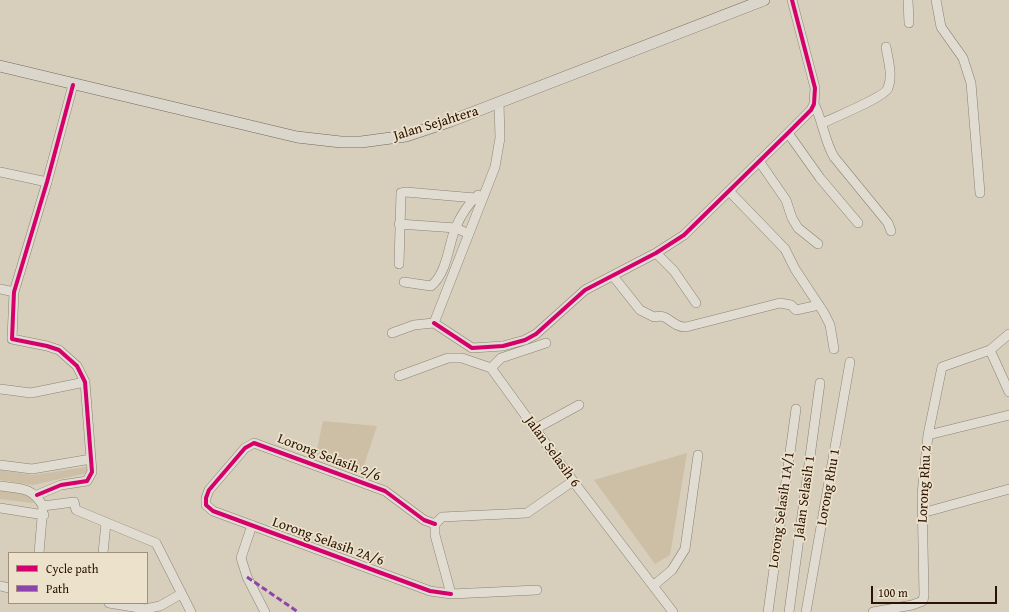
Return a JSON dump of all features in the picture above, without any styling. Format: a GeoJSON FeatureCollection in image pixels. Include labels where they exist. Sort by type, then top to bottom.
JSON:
{"type":"FeatureCollection","features":[{"type":"Feature","properties":{"kind":"main road","name":"Jalan Sejahtera"},"geometry":{"type":"LineString","coordinates":[[0,66],[72,85],[275,133],[341,142],[376,141],[406,136],[452,121],[764,0]]}},
{"type":"Feature","properties":{"kind":"street"},"geometry":{"type":"LineString","coordinates":[[792,0],[815,88],[814,104],[823,123],[827,144],[834,157],[888,223],[891,231]]}},
{"type":"Feature","properties":{"kind":"street"},"geometry":{"type":"LineString","coordinates":[[908,0],[909,23]]}},
{"type":"Feature","properties":{"kind":"street"},"geometry":{"type":"LineString","coordinates":[[936,0],[941,27],[963,58],[971,83],[980,193]]}},
{"type":"Feature","properties":{"kind":"street"},"geometry":{"type":"LineString","coordinates":[[823,123],[878,98],[888,89],[890,79],[886,47]]}},
{"type":"Feature","properties":{"kind":"street"},"geometry":{"type":"LineString","coordinates":[[37,495],[61,485],[87,481],[92,472],[85,382],[77,366],[59,350],[12,339],[14,292],[47,182],[72,85]]}},
{"type":"Feature","properties":{"kind":"street"},"geometry":{"type":"LineString","coordinates":[[434,323],[495,167],[500,138],[499,103]]}},
{"type":"Feature","properties":{"kind":"street"},"geometry":{"type":"LineString","coordinates":[[392,333],[414,326],[434,323],[472,348],[504,346],[525,340],[536,334],[585,290],[656,253],[684,234],[788,133],[814,104]]}},
{"type":"Feature","properties":{"kind":"street"},"geometry":{"type":"LineString","coordinates":[[788,133],[820,178],[858,223]]}},
{"type":"Feature","properties":{"kind":"street"},"geometry":{"type":"LineString","coordinates":[[759,161],[786,200],[792,218],[798,228],[818,244]]}},
{"type":"Feature","properties":{"kind":"street"},"geometry":{"type":"LineString","coordinates":[[0,172],[47,182]]}},
{"type":"Feature","properties":{"kind":"street"},"geometry":{"type":"LineString","coordinates":[[404,282],[432,286],[436,282],[456,228],[475,198],[488,186]]}},
{"type":"Feature","properties":{"kind":"street"},"geometry":{"type":"LineString","coordinates":[[729,191],[785,249],[795,269],[819,305],[830,325],[834,349]]}},
{"type":"Feature","properties":{"kind":"street"},"geometry":{"type":"LineString","coordinates":[[399,264],[400,193],[406,192],[475,198]]}},
{"type":"Feature","properties":{"kind":"street"},"geometry":{"type":"LineString","coordinates":[[399,224],[456,228],[469,234]]}},
{"type":"Feature","properties":{"kind":"street"},"geometry":{"type":"LineString","coordinates":[[656,253],[674,271],[696,303]]}},
{"type":"Feature","properties":{"kind":"street"},"geometry":{"type":"LineString","coordinates":[[613,276],[640,310],[654,317],[661,315],[677,325],[686,327],[784,302],[791,305],[796,310],[819,305]]}},
{"type":"Feature","properties":{"kind":"street"},"geometry":{"type":"LineString","coordinates":[[0,289],[14,292]]}},
{"type":"Feature","properties":{"kind":"street"},"geometry":{"type":"LineString","coordinates":[[1009,334],[990,350],[1009,392]]}},
{"type":"Feature","properties":{"kind":"street"},"geometry":{"type":"LineString","coordinates":[[399,376],[448,358],[462,358],[491,368],[501,358],[546,343]]}},
{"type":"Feature","properties":{"kind":"street"},"geometry":{"type":"LineString","coordinates":[[472,348],[474,354],[473,361]]}},
{"type":"Feature","properties":{"kind":"street","name":"Lorong Rhu 2"},"geometry":{"type":"LineString","coordinates":[[873,612],[912,605],[923,601],[922,513],[928,435],[942,367],[990,350]]}},
{"type":"Feature","properties":{"kind":"street","name":"Lorong Rhu 1"},"geometry":{"type":"LineString","coordinates":[[806,612],[850,362]]}},
{"type":"Feature","properties":{"kind":"street","name":"Jalan Selasih 6"},"geometry":{"type":"LineString","coordinates":[[491,368],[573,481],[673,612]]}},
{"type":"Feature","properties":{"kind":"street"},"geometry":{"type":"LineString","coordinates":[[0,389],[31,393],[85,382]]}},
{"type":"Feature","properties":{"kind":"street","name":"Jalan Selasih 1"},"geometry":{"type":"LineString","coordinates":[[790,612],[820,383]]}},
{"type":"Feature","properties":{"kind":"street"},"geometry":{"type":"LineString","coordinates":[[535,429],[579,405]]}},
{"type":"Feature","properties":{"kind":"street","name":"Lorong Selasih 1A/1"},"geometry":{"type":"LineString","coordinates":[[768,612],[796,409]]}},
{"type":"Feature","properties":{"kind":"street"},"geometry":{"type":"LineString","coordinates":[[928,435],[1009,415]]}},
{"type":"Feature","properties":{"kind":"street","name":"Lorong Selasih 2A/6"},"geometry":{"type":"LineString","coordinates":[[254,443],[245,448],[209,490],[206,498],[206,505],[213,511],[430,591],[451,594]]}},
{"type":"Feature","properties":{"kind":"street","name":"Lorong Selasih 2/6"},"geometry":{"type":"LineString","coordinates":[[254,443],[385,491],[424,520],[435,524]]}},
{"type":"Feature","properties":{"kind":"street"},"geometry":{"type":"LineString","coordinates":[[653,586],[672,570],[684,549],[698,455]]}},
{"type":"Feature","properties":{"kind":"street"},"geometry":{"type":"LineString","coordinates":[[0,465],[32,470],[91,460]]}},
{"type":"Feature","properties":{"kind":"street"},"geometry":{"type":"LineString","coordinates":[[538,590],[451,594],[435,535],[435,524],[442,518],[527,513],[573,481]]}},
{"type":"Feature","properties":{"kind":"street"},"geometry":{"type":"LineString","coordinates":[[0,486],[21,489],[37,495],[43,510],[39,552]]}},
{"type":"Feature","properties":{"kind":"street"},"geometry":{"type":"LineString","coordinates":[[922,513],[1009,490]]}},
{"type":"Feature","properties":{"kind":"street"},"geometry":{"type":"LineString","coordinates":[[0,508],[43,510],[74,502],[76,510],[156,543],[191,612]]}},
{"type":"Feature","properties":{"kind":"street"},"geometry":{"type":"LineString","coordinates":[[103,552],[106,523]]}},
{"type":"Feature","properties":{"kind":"street"},"geometry":{"type":"LineString","coordinates":[[252,525],[240,558],[247,577],[265,612]]}},
{"type":"Feature","properties":{"kind":"street"},"geometry":{"type":"LineString","coordinates":[[115,604],[145,609],[160,606],[181,594]]}},
{"type":"Feature","properties":{"kind":"shaded area"},"geometry":{"type":"Polygon","coordinates":[[[323,421],[377,426],[362,471],[316,454],[323,421]]]}},
{"type":"Feature","properties":{"kind":"shaded area"},"geometry":{"type":"Polygon","coordinates":[[[687,453],[670,555],[655,564],[594,480],[687,453]]]}},
{"type":"Feature","properties":{"kind":"shaded area"},"geometry":{"type":"Polygon","coordinates":[[[86,467],[87,473],[33,485],[0,480],[0,470],[33,475],[86,467]]]}},
{"type":"Feature","properties":{"kind":"shaded area"},"geometry":{"type":"Polygon","coordinates":[[[0,490],[25,493],[34,502],[0,499],[0,490]]]}},
{"type":"Feature","properties":{"kind":"marked path"},"geometry":{"type":"LineString","coordinates":[[247,577],[298,612]]}},
{"type":"Feature","properties":{"kind":"cycle path"},"geometry":{"type":"LineString","coordinates":[[434,323],[472,348],[503,346],[525,340],[536,334],[585,290],[656,253],[684,235],[811,110],[814,104],[815,88],[792,0]]}},
{"type":"Feature","properties":{"kind":"cycle path"},"geometry":{"type":"LineString","coordinates":[[37,495],[61,485],[87,481],[92,472],[85,382],[77,366],[59,350],[12,339],[14,292],[47,182],[73,85]]}},
{"type":"Feature","properties":{"kind":"cycle path"},"geometry":{"type":"LineString","coordinates":[[435,524],[424,520],[385,491],[254,443],[245,448],[209,490],[206,498],[206,505],[213,511],[430,591],[451,594]]}}]}
